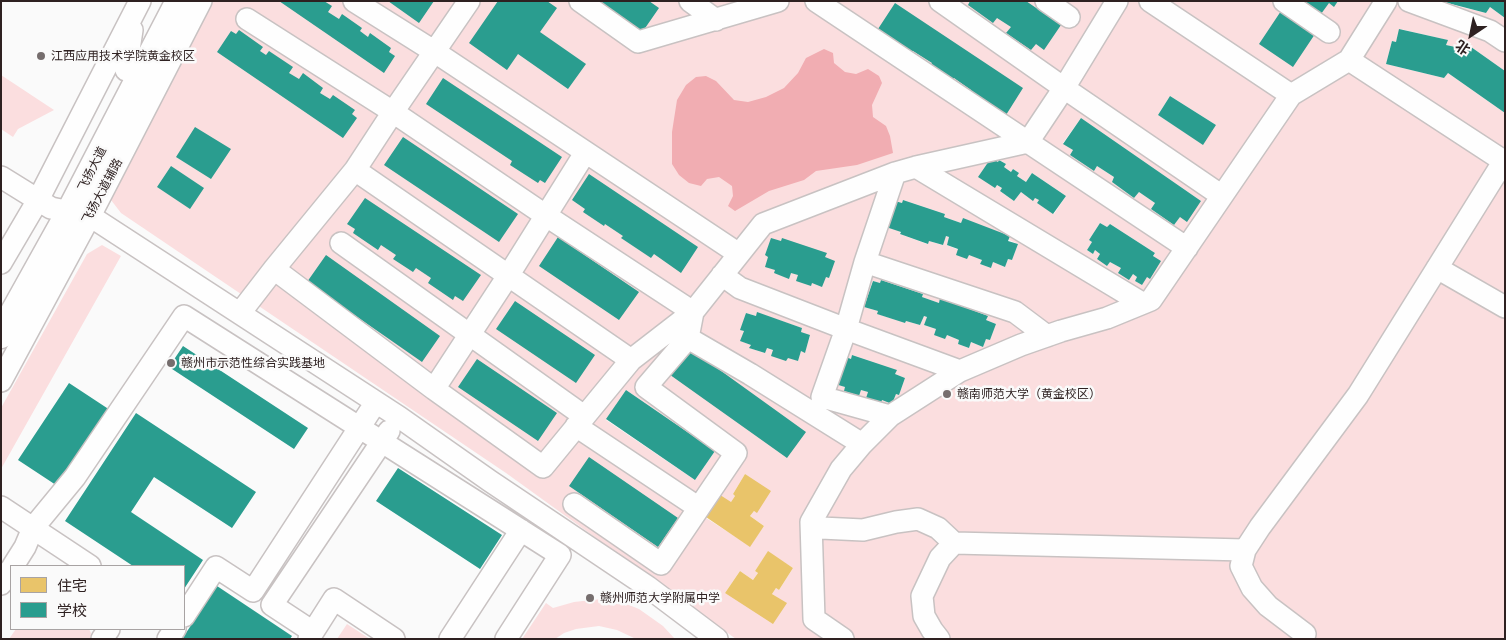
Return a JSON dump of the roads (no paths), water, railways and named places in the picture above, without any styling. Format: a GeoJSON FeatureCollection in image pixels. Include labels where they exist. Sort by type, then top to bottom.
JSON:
{"type":"FeatureCollection","features":[{"type":"Feature","properties":{"kind":"main road","name":"飞扬大道"},"geometry":{"type":"LineString","coordinates":[[1,335],[126,70],[162,1]]}},
{"type":"Feature","properties":{"kind":"main road","name":"飞扬大道"},"geometry":{"type":"LineString","coordinates":[[1,298],[115,125],[179,1]]}},
{"type":"Feature","properties":{"kind":"street","name":"飞扬大道辅路"},"geometry":{"type":"LineString","coordinates":[[1,263],[62,208],[163,74],[201,1]]}},
{"type":"Feature","properties":{"kind":"street"},"geometry":{"type":"LineString","coordinates":[[354,1],[739,254]]}},
{"type":"Feature","properties":{"kind":"street"},"geometry":{"type":"LineString","coordinates":[[240,313],[355,170],[392,112],[470,1]]}},
{"type":"Feature","properties":{"kind":"street"},"geometry":{"type":"LineString","coordinates":[[580,1],[638,42],[778,1]]}},
{"type":"Feature","properties":{"kind":"street"},"geometry":{"type":"LineString","coordinates":[[690,1],[716,20]]}},
{"type":"Feature","properties":{"kind":"street"},"geometry":{"type":"LineString","coordinates":[[816,1],[1187,248]]}},
{"type":"Feature","properties":{"kind":"street"},"geometry":{"type":"LineString","coordinates":[[940,1],[1222,196]]}},
{"type":"Feature","properties":{"kind":"street"},"geometry":{"type":"LineString","coordinates":[[1046,1],[1069,16]]}},
{"type":"Feature","properties":{"kind":"street"},"geometry":{"type":"LineString","coordinates":[[274,269],[434,389],[543,467],[630,360],[693,312],[763,224],[895,173],[1028,142],[1064,88],[1117,1]]}},
{"type":"Feature","properties":{"kind":"street"},"geometry":{"type":"LineString","coordinates":[[1150,1],[1291,95]]}},
{"type":"Feature","properties":{"kind":"street"},"geometry":{"type":"LineString","coordinates":[[1284,1],[1329,32]]}},
{"type":"Feature","properties":{"kind":"street"},"geometry":{"type":"LineString","coordinates":[[843,639],[814,619],[811,522],[841,469],[862,444],[890,416],[960,371],[1021,345],[1107,318],[1151,300],[1291,95],[1349,60],[1386,1]]}},
{"type":"Feature","properties":{"kind":"street"},"geometry":{"type":"LineString","coordinates":[[1409,1],[1490,31],[1505,41]]}},
{"type":"Feature","properties":{"kind":"street"},"geometry":{"type":"LineString","coordinates":[[126,70],[137,7]]}},
{"type":"Feature","properties":{"kind":"street","name":"飞扬大道辅路"},"geometry":{"type":"LineString","coordinates":[[1,380],[62,208],[137,7]]}},
{"type":"Feature","properties":{"kind":"street"},"geometry":{"type":"LineString","coordinates":[[246,19],[392,112],[693,312]]}},
{"type":"Feature","properties":{"kind":"street"},"geometry":{"type":"LineString","coordinates":[[1305,634],[1268,606],[1252,588],[1241,566],[1245,550],[1358,395],[1504,161],[1349,60]]}},
{"type":"Feature","properties":{"kind":"street"},"geometry":{"type":"LineString","coordinates":[[115,125],[163,74]]}},
{"type":"Feature","properties":{"kind":"street"},"geometry":{"type":"LineString","coordinates":[[434,389],[585,153]]}},
{"type":"Feature","properties":{"kind":"street"},"geometry":{"type":"LineString","coordinates":[[916,167],[1142,303]]}},
{"type":"Feature","properties":{"kind":"street"},"geometry":{"type":"LineString","coordinates":[[355,170],[630,360]]}},
{"type":"Feature","properties":{"kind":"street"},"geometry":{"type":"LineString","coordinates":[[822,397],[846,329],[865,262],[895,173]]}},
{"type":"Feature","properties":{"kind":"street"},"geometry":{"type":"LineString","coordinates":[[1,177],[62,208],[240,313],[399,417],[648,588],[718,639]]}},
{"type":"Feature","properties":{"kind":"street"},"geometry":{"type":"LineString","coordinates":[[341,243],[470,334],[580,421],[699,508]]}},
{"type":"Feature","properties":{"kind":"street"},"geometry":{"type":"LineString","coordinates":[[865,262],[1015,312],[1047,336]]}},
{"type":"Feature","properties":{"kind":"street"},"geometry":{"type":"LineString","coordinates":[[1437,268],[1505,308]]}},
{"type":"Feature","properties":{"kind":"street"},"geometry":{"type":"LineString","coordinates":[[722,275],[740,288],[960,371]]}},
{"type":"Feature","properties":{"kind":"street"},"geometry":{"type":"LineString","coordinates":[[574,504],[661,564],[736,453],[646,387],[688,338],[693,312]]}},
{"type":"Feature","properties":{"kind":"street"},"geometry":{"type":"LineString","coordinates":[[13,565],[25,547],[33,528],[75,477],[184,316],[560,555],[506,639]]}},
{"type":"Feature","properties":{"kind":"street"},"geometry":{"type":"LineString","coordinates":[[688,338],[750,374],[862,444]]}},
{"type":"Feature","properties":{"kind":"street"},"geometry":{"type":"LineString","coordinates":[[750,374],[890,416]]}},
{"type":"Feature","properties":{"kind":"street"},"geometry":{"type":"LineString","coordinates":[[253,591],[376,402]]}},
{"type":"Feature","properties":{"kind":"street"},"geometry":{"type":"LineString","coordinates":[[272,605],[399,417]]}},
{"type":"Feature","properties":{"kind":"street"},"geometry":{"type":"LineString","coordinates":[[1,507],[88,565]]}},
{"type":"Feature","properties":{"kind":"street"},"geometry":{"type":"LineString","coordinates":[[811,522],[821,528],[862,530],[918,519],[938,528],[954,543],[1245,550]]}},
{"type":"Feature","properties":{"kind":"street"},"geometry":{"type":"LineString","coordinates":[[450,639],[521,530]]}},
{"type":"Feature","properties":{"kind":"street"},"geometry":{"type":"LineString","coordinates":[[939,639],[924,616],[922,596],[940,558],[954,543]]}},
{"type":"Feature","properties":{"kind":"street"},"geometry":{"type":"LineString","coordinates":[[185,614],[216,567],[253,591],[311,635],[334,599],[394,639]]}},
{"type":"Feature","properties":{"kind":"street"},"geometry":{"type":"LineString","coordinates":[[1,584],[10,570]]}},
{"type":"Feature","properties":{"kind":"place","name":"江西应用技术学院黄金校区"},"geometry":{"type":"Point","coordinates":[41,56]}},
{"type":"Feature","properties":{"kind":"place","name":"赣州市示范性综合实践基地"},"geometry":{"type":"Point","coordinates":[171,363]}},
{"type":"Feature","properties":{"kind":"place","name":"赣南师范大学（黄金校区）"},"geometry":{"type":"Point","coordinates":[947,394]}},
{"type":"Feature","properties":{"kind":"place","name":"赣州师范大学附属中学"},"geometry":{"type":"Point","coordinates":[590,598]}}]}
